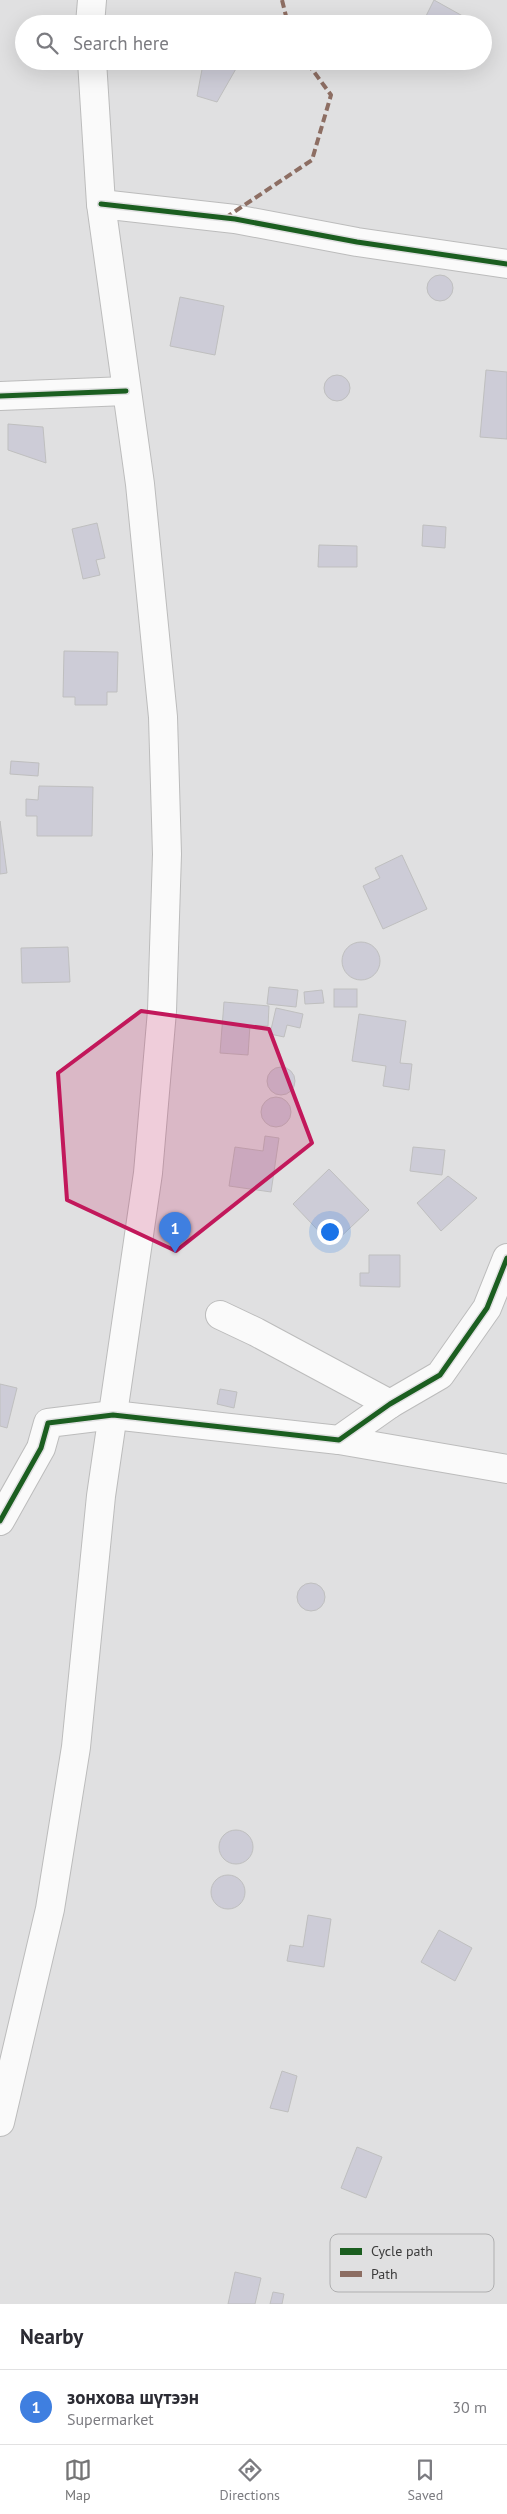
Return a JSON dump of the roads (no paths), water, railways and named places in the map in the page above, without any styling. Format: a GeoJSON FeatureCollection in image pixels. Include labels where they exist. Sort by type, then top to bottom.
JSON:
{"type":"FeatureCollection","features":[{"type":"Feature","properties":{"kind":"main road"},"geometry":{"type":"LineString","coordinates":[[91,15],[92,0]]}},
{"type":"Feature","properties":{"kind":"main road"},"geometry":{"type":"LineString","coordinates":[[0,2122],[50,1909],[73,1766],[101,1496],[148,1173],[162,1011],[167,854],[163,717],[140,484],[101,204],[93,70]]}},
{"type":"Feature","properties":{"kind":"main road"},"geometry":{"type":"LineString","coordinates":[[101,204],[235,219],[357,242],[507,264]]}},
{"type":"Feature","properties":{"kind":"main road"},"geometry":{"type":"LineString","coordinates":[[0,396],[126,390]]}},
{"type":"Feature","properties":{"kind":"main road"},"geometry":{"type":"LineString","coordinates":[[339,1440],[390,1404],[440,1375],[487,1308],[507,1258]]}},
{"type":"Feature","properties":{"kind":"main road"},"geometry":{"type":"LineString","coordinates":[[220,1316],[256,1332],[390,1404]]}},
{"type":"Feature","properties":{"kind":"main road"},"geometry":{"type":"LineString","coordinates":[[0,1522],[41,1448],[48,1423],[113,1415],[339,1440],[507,1469]]}},
{"type":"Feature","properties":{"kind":"place","name":"зонхова шүтээн"},"geometry":{"type":"Point","coordinates":[175,1253]}}]}
